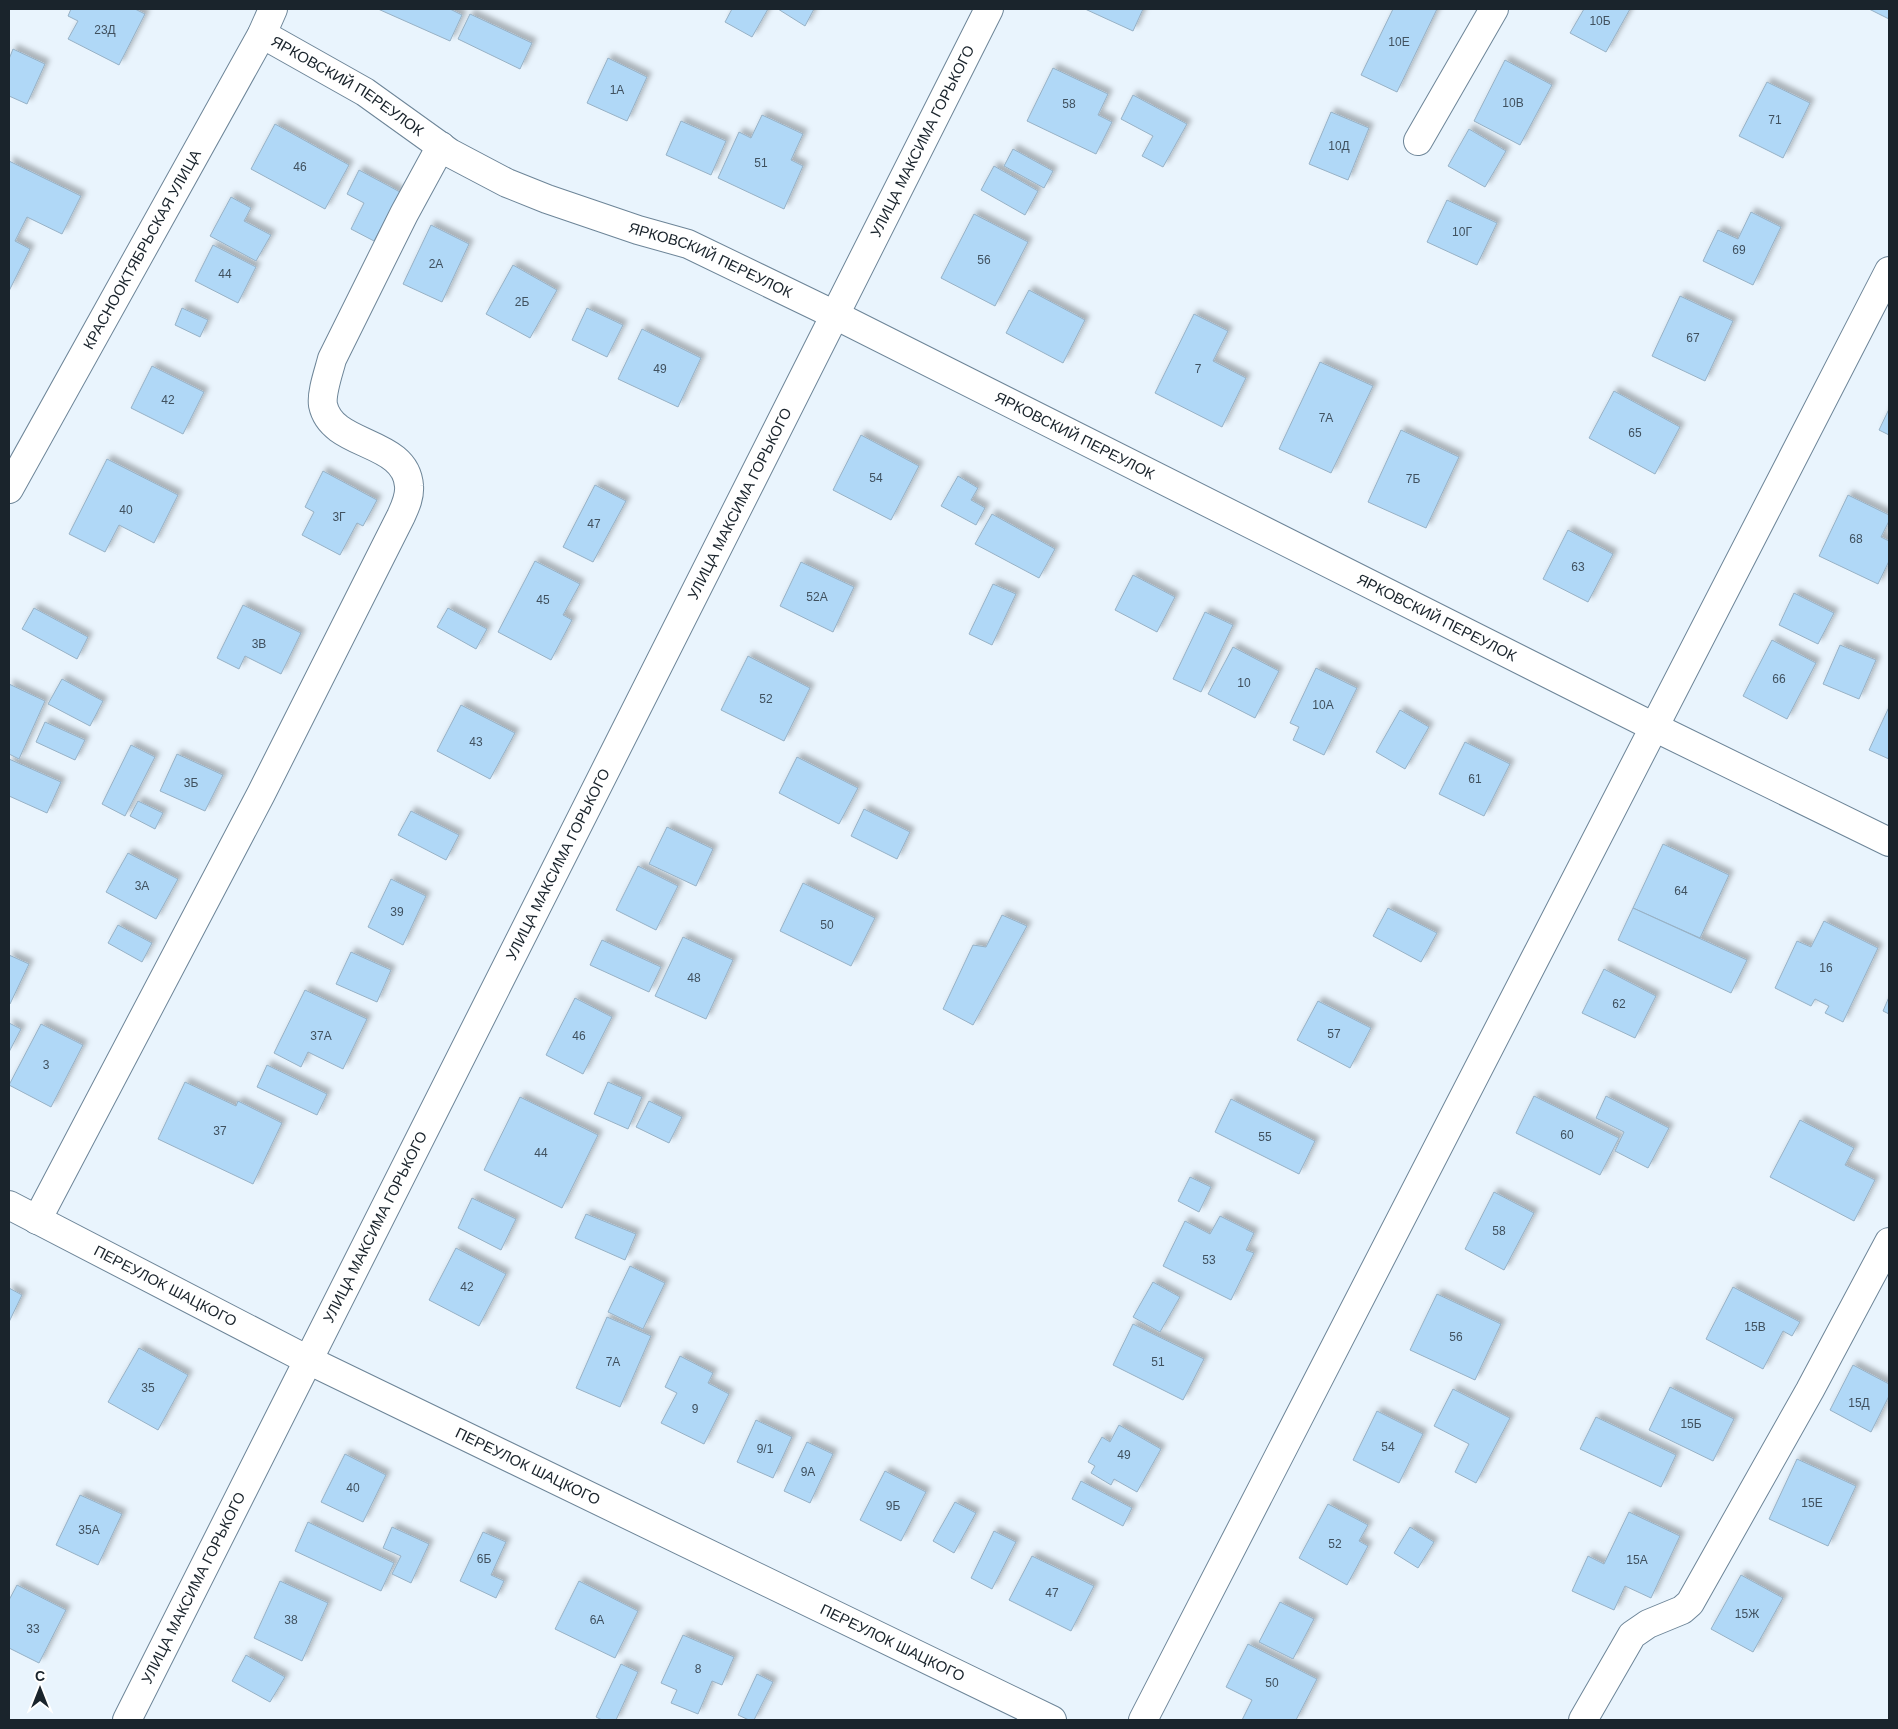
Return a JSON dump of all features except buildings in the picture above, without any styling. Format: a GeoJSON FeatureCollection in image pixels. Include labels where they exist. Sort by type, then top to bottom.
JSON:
{"type":"FeatureCollection","features":[{"type":"Feature","properties":{"kind":"street","name":"КРАСНООКТЯБРЬСКАЯ УЛИЦА"},"geometry":{"type":"LineString","coordinates":[[9,489],[262,34],[273,9]]}},
{"type":"Feature","properties":{"kind":"street","name":"УЛИЦА МАКСИМА ГОРЬКОГО"},"geometry":{"type":"LineString","coordinates":[[127,1720],[989,9]]}},
{"type":"Feature","properties":{"kind":"street"},"geometry":{"type":"LineString","coordinates":[[1418,141],[1494,9]]}},
{"type":"Feature","properties":{"kind":"street","name":"ЯРКОВСКИЙ ПЕРЕУЛОК"},"geometry":{"type":"LineString","coordinates":[[262,34],[365,92],[441,146],[507,183],[547,199],[638,230],[688,244],[835,315],[1889,842]]}},
{"type":"Feature","properties":{"kind":"street"},"geometry":{"type":"LineString","coordinates":[[37,1220],[256,802],[408,500],[409,486],[404,470],[381,449],[338,428],[328,417],[323,404],[326,380],[332,359],[404,214],[441,146]]}},
{"type":"Feature","properties":{"kind":"street"},"geometry":{"type":"LineString","coordinates":[[1143,1720],[1889,270]]}},
{"type":"Feature","properties":{"kind":"street","name":"ПЕРЕУЛОК ШАЦКОГО"},"geometry":{"type":"LineString","coordinates":[[9,1205],[308,1360],[1052,1720]]}},
{"type":"Feature","properties":{"kind":"street"},"geometry":{"type":"LineString","coordinates":[[1583,1720],[1632,1635],[1648,1624],[1682,1610],[1690,1603],[1810,1390],[1889,1242]]}}]}
